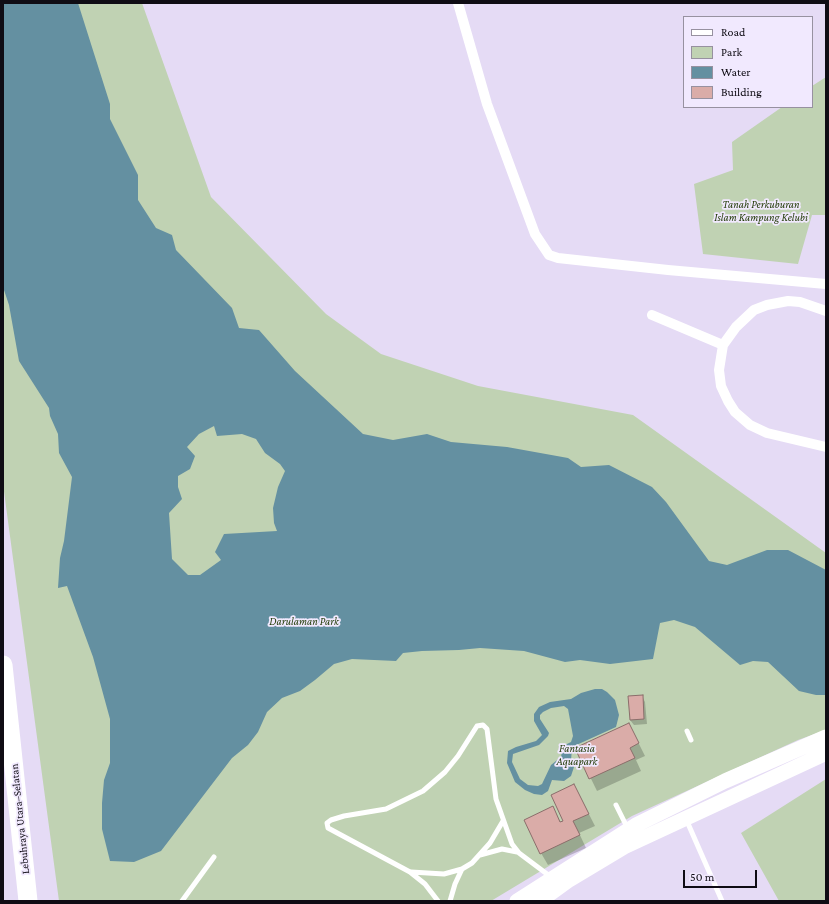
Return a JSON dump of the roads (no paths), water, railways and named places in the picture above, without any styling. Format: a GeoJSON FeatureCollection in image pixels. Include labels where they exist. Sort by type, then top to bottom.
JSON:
{"type":"FeatureCollection","features":[{"type":"Feature","properties":{"kind":"highway","name":"Lebuhraya Utara–Selatan"},"geometry":{"type":"LineString","coordinates":[[3,665],[28,901]]}},
{"type":"Feature","properties":{"kind":"street"},"geometry":{"type":"LineString","coordinates":[[458,3],[487,104],[535,234],[549,255],[558,258],[668,270],[826,284]]}},
{"type":"Feature","properties":{"kind":"street"},"geometry":{"type":"LineString","coordinates":[[826,311],[800,302],[788,301],[767,305],[754,310],[745,318],[724,345],[720,362],[720,379],[724,392],[735,412],[750,425],[767,433],[826,447]]}},
{"type":"Feature","properties":{"kind":"street"},"geometry":{"type":"LineString","coordinates":[[652,315],[724,345]]}},
{"type":"Feature","properties":{"kind":"street"},"geometry":{"type":"LineString","coordinates":[[517,901],[551,878],[629,830],[725,781],[826,737]]}},
{"type":"Feature","properties":{"kind":"street"},"geometry":{"type":"LineString","coordinates":[[540,901],[569,880],[624,847],[826,753]]}},
{"type":"Feature","properties":{"kind":"lane"},"geometry":{"type":"LineString","coordinates":[[438,901],[425,884],[410,872],[328,828],[327,823],[331,820],[344,816],[386,808],[423,791],[445,772],[458,756],[477,726],[483,725],[487,729],[492,776],[503,821],[512,844],[519,853]]}},
{"type":"Feature","properties":{"kind":"lane"},"geometry":{"type":"LineString","coordinates":[[688,731],[691,740]]}},
{"type":"Feature","properties":{"kind":"lane"},"geometry":{"type":"LineString","coordinates":[[616,805],[629,830]]}},
{"type":"Feature","properties":{"kind":"lane"},"geometry":{"type":"LineString","coordinates":[[685,818],[722,901]]}},
{"type":"Feature","properties":{"kind":"lane"},"geometry":{"type":"LineString","coordinates":[[410,872],[444,874],[462,869],[472,863],[479,856],[498,832],[503,821]]}},
{"type":"Feature","properties":{"kind":"lane"},"geometry":{"type":"LineString","coordinates":[[479,856],[502,849],[514,850],[551,878]]}},
{"type":"Feature","properties":{"kind":"lane"},"geometry":{"type":"LineString","coordinates":[[182,901],[214,857]]}},
{"type":"Feature","properties":{"kind":"lane"},"geometry":{"type":"LineString","coordinates":[[450,901],[455,884],[462,869]]}},
{"type":"Feature","properties":{"kind":"water"},"geometry":{"type":"Polygon","coordinates":[[[3,3],[78,3],[110,104],[110,119],[138,175],[138,200],[156,228],[172,235],[176,250],[232,308],[239,328],[259,330],[295,371],[363,434],[393,440],[427,434],[451,442],[507,447],[568,458],[581,467],[609,465],[652,487],[666,502],[709,561],[727,565],[767,550],[788,550],[826,570],[826,695],[816,695],[799,691],[768,662],[753,661],[740,665],[695,627],[674,620],[660,623],[653,659],[610,664],[580,660],[565,662],[524,651],[480,648],[403,653],[396,661],[352,659],[334,664],[300,691],[282,698],[267,712],[258,732],[248,745],[232,758],[161,851],[134,862],[110,861],[102,829],[102,803],[104,780],[110,763],[110,719],[93,657],[67,586],[58,588],[60,558],[64,541],[72,477],[59,453],[58,434],[50,416],[49,408],[19,361],[9,305],[3,287],[3,3]],[[214,426],[199,434],[187,447],[195,456],[190,469],[178,476],[178,487],[182,499],[169,513],[172,559],[188,575],[200,575],[221,560],[215,552],[224,534],[277,531],[274,523],[273,508],[278,487],[285,471],[280,464],[265,453],[256,439],[242,434],[217,436],[214,426]]]}},
{"type":"Feature","properties":{"kind":"water"},"geometry":{"type":"Polygon","coordinates":[[[595,689],[602,689],[607,692],[615,700],[619,715],[616,727],[572,747],[571,761],[574,767],[571,776],[564,781],[552,780],[548,791],[542,795],[534,794],[525,790],[515,782],[507,763],[508,751],[536,741],[542,735],[534,721],[534,714],[539,707],[550,702],[571,699],[581,693],[595,689]],[[564,706],[551,708],[543,712],[540,715],[540,719],[549,733],[548,736],[539,745],[513,754],[512,762],[520,779],[528,785],[538,786],[542,784],[551,765],[561,757],[563,746],[571,742],[573,736],[568,709],[564,706]]]}},
{"type":"Feature","properties":{"kind":"park label","name":"Tanah Perkuburan Islam Kampung Kelubi"},"geometry":{"type":"Point","coordinates":[761,211]}},
{"type":"Feature","properties":{"kind":"park label","name":"Darulaman Park"},"geometry":{"type":"Point","coordinates":[304,622]}},
{"type":"Feature","properties":{"kind":"park label","name":"Fantasia Aquapark"},"geometry":{"type":"Point","coordinates":[577,755]}}]}
